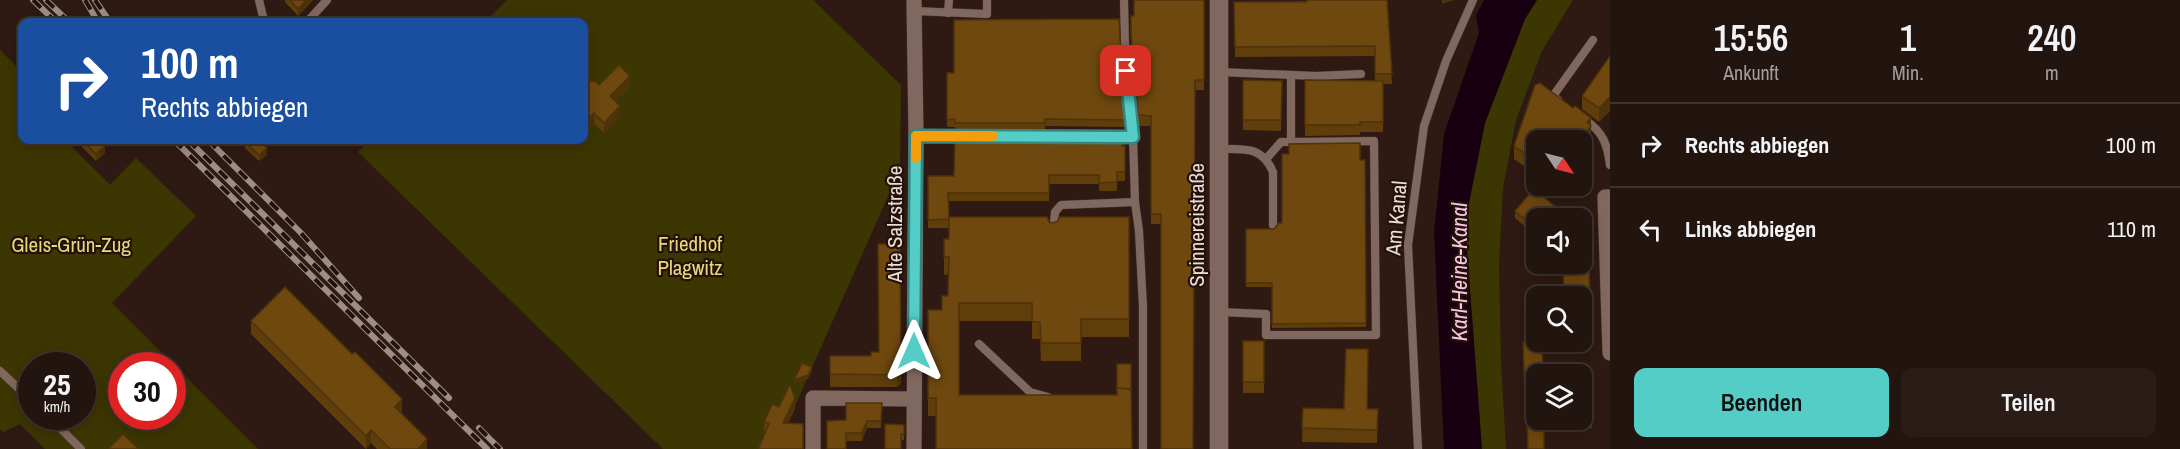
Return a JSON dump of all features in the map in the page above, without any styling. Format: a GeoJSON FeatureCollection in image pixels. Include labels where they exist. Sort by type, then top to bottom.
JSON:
{"type":"FeatureCollection","features":[{"type":"Feature","properties":{"kind":"street","name":"Spinnereistraße"},"geometry":{"type":"LineString","coordinates":[[1219,0],[1219,449]]}},
{"type":"Feature","properties":{"kind":"street","name":"Alte Salzstraße"},"geometry":{"type":"LineString","coordinates":[[914,6],[916,136],[914,449]]}},
{"type":"Feature","properties":{"kind":"street"},"geometry":{"type":"LineString","coordinates":[[1607,197],[1610,353]]}},
{"type":"Feature","properties":{"kind":"street"},"geometry":{"type":"LineString","coordinates":[[813,449],[813,398],[914,399]]}},
{"type":"Feature","properties":{"kind":"lane"},"geometry":{"type":"LineString","coordinates":[[259,0],[264,18]]}},
{"type":"Feature","properties":{"kind":"lane"},"geometry":{"type":"LineString","coordinates":[[311,18],[327,0]]}},
{"type":"Feature","properties":{"kind":"lane"},"geometry":{"type":"LineString","coordinates":[[948,13],[949,0]]}},
{"type":"Feature","properties":{"kind":"lane"},"geometry":{"type":"LineString","coordinates":[[914,6],[948,13],[987,14],[987,0]]}},
{"type":"Feature","properties":{"kind":"lane"},"geometry":{"type":"LineString","coordinates":[[1124,0],[1126,71],[1133,137],[1135,202],[1143,307],[1141,401],[1143,449]]}},
{"type":"Feature","properties":{"kind":"lane","name":"Am Kanal"},"geometry":{"type":"LineString","coordinates":[[1418,449],[1408,245],[1424,126],[1446,61],[1473,0]]}},
{"type":"Feature","properties":{"kind":"lane"},"geometry":{"type":"LineString","coordinates":[[1562,103],[1553,96],[1593,40]]}},
{"type":"Feature","properties":{"kind":"lane"},"geometry":{"type":"LineString","coordinates":[[1219,72],[1291,75],[1361,74]]}},
{"type":"Feature","properties":{"kind":"lane"},"geometry":{"type":"LineString","coordinates":[[1291,75],[1291,142]]}},
{"type":"Feature","properties":{"kind":"lane"},"geometry":{"type":"LineString","coordinates":[[1580,116],[1598,128],[1607,147],[1610,165]]}},
{"type":"Feature","properties":{"kind":"lane"},"geometry":{"type":"LineString","coordinates":[[916,136],[973,136]]}},
{"type":"Feature","properties":{"kind":"lane"},"geometry":{"type":"LineString","coordinates":[[1030,136],[1133,137]]}},
{"type":"Feature","properties":{"kind":"lane"},"geometry":{"type":"LineString","coordinates":[[1219,312],[1266,314],[1266,335],[1376,335],[1374,141],[1281,142],[1266,159]]}},
{"type":"Feature","properties":{"kind":"lane"},"geometry":{"type":"LineString","coordinates":[[1219,149],[1251,150],[1260,153],[1266,159],[1273,172],[1273,225]]}},
{"type":"Feature","properties":{"kind":"lane"},"geometry":{"type":"LineString","coordinates":[[1053,235],[1055,212],[1061,205],[1135,202]]}},
{"type":"Feature","properties":{"kind":"lane"},"geometry":{"type":"LineString","coordinates":[[979,344],[1030,392],[1043,397],[1057,398]]}},
{"type":"Feature","properties":{"kind":"lane"},"geometry":{"type":"LineString","coordinates":[[0,371],[18,388]]}},
{"type":"Feature","properties":{"kind":"lane"},"geometry":{"type":"LineString","coordinates":[[62,430],[81,449]]}},
{"type":"Feature","properties":{"kind":"green space","name":"Friedhof Plagwitz"},"geometry":{"type":"Polygon","coordinates":[[[507,0],[813,0],[901,85],[900,169],[776,449],[663,449],[358,152],[366,144],[588,144],[588,18],[489,18],[507,0]]]}},
{"type":"Feature","properties":{"kind":"green space","name":"Karl-Heine-Kanal"},"geometry":{"type":"Polygon","coordinates":[[[1537,0],[1573,0],[1542,51],[1516,120],[1503,188],[1499,264],[1506,449],[1482,449],[1466,237],[1468,208],[1485,123],[1525,19],[1537,0]]]}},
{"type":"Feature","properties":{"kind":"green space","name":"Gleis-Grün-Zug"},"geometry":{"type":"Polygon","coordinates":[[[0,50],[18,68],[18,144],[69,144],[110,185],[136,158],[196,216],[112,303],[161,352],[108,352],[108,430],[186,430],[186,377],[258,449],[45,449],[26,430],[96,430],[96,352],[18,352],[18,425],[3,432],[0,429],[0,50]]]}},
{"type":"Feature","properties":{"kind":"water"},"geometry":{"type":"Polygon","coordinates":[[[1484,0],[1537,0],[1525,19],[1485,123],[1468,208],[1466,237],[1482,449],[1444,449],[1434,232],[1444,134],[1479,33],[1476,15],[1484,0]]]}},
{"type":"Feature","properties":{"kind":"building"},"geometry":{"type":"Polygon","coordinates":[[[290,0],[306,0],[298,9],[290,0]]]}},
{"type":"Feature","properties":{"kind":"building"},"geometry":{"type":"Polygon","coordinates":[[[1134,0],[1204,0],[1204,80],[1195,80],[1193,449],[1161,449],[1161,214],[1151,214],[1151,116],[1138,115],[1131,35],[1134,0]]]}},
{"type":"Feature","properties":{"kind":"building"},"geometry":{"type":"Polygon","coordinates":[[[1307,0],[1387,0],[1392,74],[1375,74],[1375,46],[1235,47],[1234,2],[1307,2],[1307,0]]]}},
{"type":"Feature","properties":{"kind":"building"},"geometry":{"type":"Polygon","coordinates":[[[1119,19],[1125,120],[1045,119],[1045,123],[955,123],[955,119],[947,120],[947,73],[954,73],[954,20],[1119,19]]]}},
{"type":"Feature","properties":{"kind":"building"},"geometry":{"type":"Polygon","coordinates":[[[1610,56],[1610,97],[1599,108],[1582,96],[1610,56]]]}},
{"type":"Feature","properties":{"kind":"building"},"geometry":{"type":"Polygon","coordinates":[[[619,65],[630,76],[610,96],[620,106],[604,123],[594,113],[588,119],[588,81],[595,81],[599,85],[619,65]]]}},
{"type":"Feature","properties":{"kind":"building"},"geometry":{"type":"Polygon","coordinates":[[[1243,80],[1282,81],[1281,120],[1243,120],[1243,80]]]}},
{"type":"Feature","properties":{"kind":"building"},"geometry":{"type":"Polygon","coordinates":[[[1305,80],[1383,81],[1383,122],[1360,122],[1360,125],[1305,125],[1305,80]]]}},
{"type":"Feature","properties":{"kind":"building"},"geometry":{"type":"Polygon","coordinates":[[[1540,83],[1573,108],[1575,106],[1591,118],[1587,122],[1591,126],[1588,130],[1526,130],[1526,155],[1514,146],[1535,85],[1540,83]]]}},
{"type":"Feature","properties":{"kind":"building"},"geometry":{"type":"Polygon","coordinates":[[[955,133],[1045,134],[1044,138],[1122,139],[1122,146],[1125,146],[1125,172],[1117,172],[1117,182],[1099,183],[1099,175],[1049,175],[1049,193],[948,193],[949,219],[928,220],[928,176],[954,176],[955,133]]]}},
{"type":"Feature","properties":{"kind":"building"},"geometry":{"type":"Polygon","coordinates":[[[1360,143],[1360,160],[1365,160],[1366,323],[1272,324],[1272,283],[1246,283],[1246,229],[1274,229],[1282,223],[1282,154],[1289,154],[1289,144],[1360,143]]]}},
{"type":"Feature","properties":{"kind":"building"},"geometry":{"type":"Polygon","coordinates":[[[86,144],[105,146],[96,154],[86,144]]]}},
{"type":"Feature","properties":{"kind":"building"},"geometry":{"type":"Polygon","coordinates":[[[247,144],[262,144],[267,148],[259,155],[247,144]]]}},
{"type":"Feature","properties":{"kind":"building"},"geometry":{"type":"Polygon","coordinates":[[[1528,196],[1542,196],[1557,208],[1526,208],[1526,220],[1515,211],[1528,196]]]}},
{"type":"Feature","properties":{"kind":"building"},"geometry":{"type":"Polygon","coordinates":[[[949,217],[1047,217],[1049,222],[1053,223],[1058,221],[1059,217],[1129,217],[1129,319],[1081,319],[1081,343],[1041,343],[1040,322],[1032,322],[1032,303],[959,303],[959,395],[1117,395],[1117,388],[1131,389],[1132,449],[936,449],[936,398],[928,398],[928,310],[942,310],[942,296],[948,296],[949,257],[944,257],[944,239],[949,239],[949,217]]]}},
{"type":"Feature","properties":{"kind":"building"},"geometry":{"type":"Polygon","coordinates":[[[878,244],[900,244],[901,372],[897,375],[830,374],[830,356],[871,356],[871,352],[879,352],[878,244]]]}},
{"type":"Feature","properties":{"kind":"building"},"geometry":{"type":"Polygon","coordinates":[[[1563,274],[1589,274],[1590,286],[1564,286],[1563,274]]]}},
{"type":"Feature","properties":{"kind":"building"},"geometry":{"type":"Polygon","coordinates":[[[285,287],[352,354],[355,352],[402,399],[395,407],[427,439],[418,449],[390,449],[371,430],[366,436],[251,321],[285,287]]]}},
{"type":"Feature","properties":{"kind":"building"},"geometry":{"type":"Polygon","coordinates":[[[1243,341],[1264,341],[1264,382],[1243,382],[1243,341]]]}},
{"type":"Feature","properties":{"kind":"building"},"geometry":{"type":"Polygon","coordinates":[[[1523,342],[1526,342],[1526,352],[1542,352],[1543,364],[1526,364],[1525,394],[1523,342]]]}},
{"type":"Feature","properties":{"kind":"building"},"geometry":{"type":"Polygon","coordinates":[[[1346,349],[1368,349],[1367,409],[1378,409],[1377,430],[1302,428],[1303,408],[1344,409],[1346,349]]]}},
{"type":"Feature","properties":{"kind":"building"},"geometry":{"type":"Polygon","coordinates":[[[802,363],[812,367],[808,375],[794,380],[802,363]]]}},
{"type":"Feature","properties":{"kind":"building"},"geometry":{"type":"Polygon","coordinates":[[[1117,364],[1131,364],[1131,389],[1117,388],[1117,364]]]}},
{"type":"Feature","properties":{"kind":"building"},"geometry":{"type":"Polygon","coordinates":[[[790,384],[795,398],[783,423],[803,424],[803,449],[758,449],[769,424],[764,422],[772,404],[779,407],[790,384]]]}},
{"type":"Feature","properties":{"kind":"building"},"geometry":{"type":"Polygon","coordinates":[[[846,403],[882,403],[881,421],[867,421],[862,433],[846,433],[846,449],[827,449],[827,421],[846,420],[846,403]]]}},
{"type":"Feature","properties":{"kind":"building"},"geometry":{"type":"Polygon","coordinates":[[[885,424],[904,425],[904,434],[901,434],[901,449],[885,449],[885,424]]]}},
{"type":"Feature","properties":{"kind":"building"},"geometry":{"type":"Polygon","coordinates":[[[1527,430],[1544,430],[1544,449],[1528,449],[1527,430]]]}},
{"type":"Feature","properties":{"kind":"building"},"geometry":{"type":"Polygon","coordinates":[[[123,434],[139,449],[108,449],[123,434]]]}},
{"type":"Feature","properties":{"kind":"railway"},"geometry":{"type":"LineString","coordinates":[[33,0],[52,18]]}},
{"type":"Feature","properties":{"kind":"railway"},"geometry":{"type":"LineString","coordinates":[[46,0],[65,18]]}},
{"type":"Feature","properties":{"kind":"railway"},"geometry":{"type":"LineString","coordinates":[[85,0],[96,18]]}},
{"type":"Feature","properties":{"kind":"railway"},"geometry":{"type":"LineString","coordinates":[[95,0],[107,18]]}},
{"type":"Feature","properties":{"kind":"railway"},"geometry":{"type":"LineString","coordinates":[[178,144],[487,449]]}},
{"type":"Feature","properties":{"kind":"railway"},"geometry":{"type":"LineString","coordinates":[[192,144],[449,398]]}},
{"type":"Feature","properties":{"kind":"railway"},"geometry":{"type":"LineString","coordinates":[[212,144],[301,233],[359,298]]}},
{"type":"Feature","properties":{"kind":"railway"},"geometry":{"type":"LineString","coordinates":[[479,428],[500,449]]}},
{"type":"Feature","properties":{"kind":"slow traffic"},"geometry":{"type":"LineString","coordinates":[[916,158],[916,136],[993,136]]}},
{"type":"Feature","properties":{"kind":"route"},"geometry":{"type":"LineString","coordinates":[[914,351],[916,136],[1133,137],[1126,71]]}}]}
